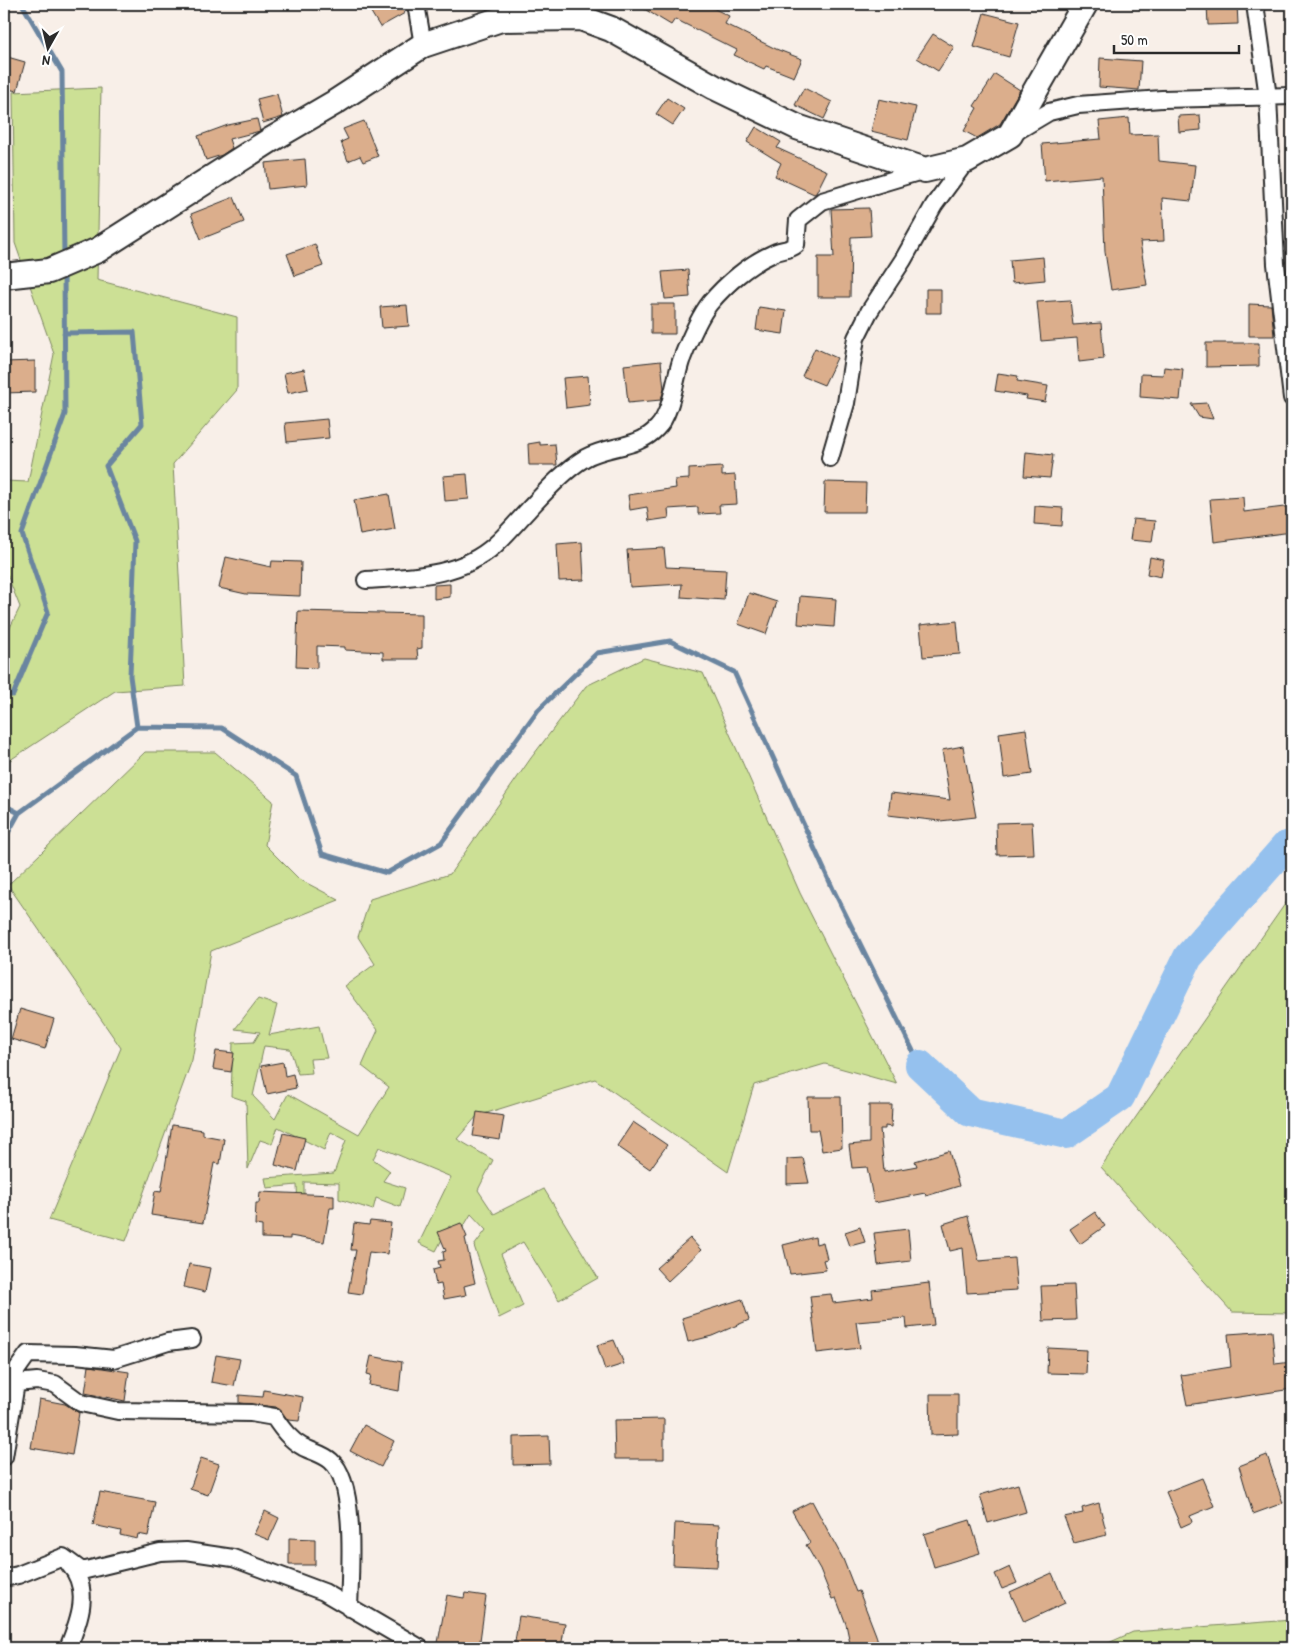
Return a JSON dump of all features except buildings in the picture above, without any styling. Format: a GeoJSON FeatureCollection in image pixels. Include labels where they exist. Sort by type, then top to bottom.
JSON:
{"type":"FeatureCollection","features":[{"type":"Feature","properties":{"kind":"street"},"geometry":{"type":"LineString","coordinates":[[416,4],[422,44]]}},
{"type":"Feature","properties":{"kind":"street"},"geometry":{"type":"LineString","coordinates":[[1010,135],[1085,4]]}},
{"type":"Feature","properties":{"kind":"street"},"geometry":{"type":"LineString","coordinates":[[1255,4],[1268,97],[1276,264],[1292,398]]}},
{"type":"Feature","properties":{"kind":"street"},"geometry":{"type":"LineString","coordinates":[[4,276],[49,271],[98,250],[269,141],[334,103],[422,44],[501,19],[581,18],[611,28],[714,87],[797,127],[925,170]]}},
{"type":"Feature","properties":{"kind":"street"},"geometry":{"type":"LineString","coordinates":[[366,580],[441,573],[479,557],[494,546],[560,478],[584,459],[606,448],[631,445],[645,438],[658,428],[669,401],[681,360],[708,304],[726,286],[773,253],[791,250],[796,246],[798,220],[822,201],[925,170],[968,160],[1049,112],[1078,105],[1162,99],[1292,96]]}},
{"type":"Feature","properties":{"kind":"street"},"geometry":{"type":"LineString","coordinates":[[830,458],[846,403],[856,338],[869,312],[934,205],[968,160]]}},
{"type":"Feature","properties":{"kind":"street"},"geometry":{"type":"LineString","coordinates":[[4,1457],[16,1383],[13,1375],[28,1354],[75,1355],[114,1360],[168,1342],[192,1339]]}},
{"type":"Feature","properties":{"kind":"street"},"geometry":{"type":"LineString","coordinates":[[16,1383],[37,1381],[55,1384],[81,1403],[118,1410],[251,1413],[274,1417],[284,1432],[302,1446],[332,1462],[341,1474],[346,1490],[351,1537],[349,1608]]}},
{"type":"Feature","properties":{"kind":"street"},"geometry":{"type":"LineString","coordinates":[[63,1557],[82,1571],[160,1552],[186,1551],[210,1554],[254,1564],[324,1592],[420,1648]]}},
{"type":"Feature","properties":{"kind":"street"},"geometry":{"type":"LineString","coordinates":[[4,1578],[18,1575],[63,1557]]}},
{"type":"Feature","properties":{"kind":"street"},"geometry":{"type":"LineString","coordinates":[[63,1557],[75,1570],[83,1597],[80,1619],[68,1648]]}},
{"type":"Feature","properties":{"kind":"green space"},"geometry":{"type":"Polygon","coordinates":[[[101,88],[97,280],[237,317],[237,390],[173,464],[185,686],[115,691],[4,764],[4,640],[20,607],[4,567],[4,481],[28,482],[54,354],[15,243],[13,92],[101,88]]]}},
{"type":"Feature","properties":{"kind":"green space"},"geometry":{"type":"Polygon","coordinates":[[[644,658],[703,673],[800,893],[897,1084],[825,1064],[754,1085],[728,1172],[595,1079],[477,1116],[457,1139],[493,1160],[478,1190],[494,1214],[544,1189],[598,1278],[559,1300],[523,1242],[501,1254],[523,1306],[499,1318],[474,1246],[486,1230],[471,1214],[461,1231],[449,1226],[436,1251],[419,1243],[451,1177],[379,1147],[373,1159],[390,1171],[383,1181],[405,1188],[400,1207],[376,1198],[373,1210],[339,1199],[339,1183],[304,1182],[304,1208],[298,1209],[297,1185],[267,1188],[265,1178],[334,1173],[346,1140],[331,1132],[324,1150],[278,1127],[272,1144],[260,1140],[248,1169],[246,1101],[231,1096],[233,1043],[254,1042],[260,1032],[235,1029],[258,999],[277,1005],[269,1035],[319,1026],[327,1058],[310,1059],[312,1073],[298,1074],[290,1049],[264,1046],[253,1096],[275,1119],[288,1094],[359,1134],[389,1087],[362,1066],[378,1030],[345,986],[375,964],[358,937],[370,899],[450,874],[531,758],[586,686],[644,658]]]}},
{"type":"Feature","properties":{"kind":"green space"},"geometry":{"type":"Polygon","coordinates":[[[145,752],[215,752],[273,801],[265,845],[299,879],[339,900],[211,951],[192,1060],[126,1241],[49,1220],[121,1048],[8,885],[145,752]]]}},
{"type":"Feature","properties":{"kind":"green space"},"geometry":{"type":"Polygon","coordinates":[[[1292,894],[1292,1313],[1232,1312],[1101,1167],[1292,894]]]}},
{"type":"Feature","properties":{"kind":"green space"},"geometry":{"type":"Polygon","coordinates":[[[1292,1620],[1292,1648],[1097,1648],[1133,1632],[1292,1620]]]}},
{"type":"Feature","properties":{"kind":"waterway"},"geometry":{"type":"LineString","coordinates":[[22,4],[62,72],[64,258]]}},
{"type":"Feature","properties":{"kind":"waterway"},"geometry":{"type":"LineString","coordinates":[[4,695],[13,695],[48,612],[22,534],[65,414],[64,271]]}},
{"type":"Feature","properties":{"kind":"waterway"},"geometry":{"type":"LineString","coordinates":[[64,333],[134,332],[142,424],[106,466],[135,541],[130,676],[137,727]]}},
{"type":"Feature","properties":{"kind":"waterway"},"geometry":{"type":"LineString","coordinates":[[4,840],[19,813],[137,727],[222,728],[296,776],[322,854],[387,873],[441,843],[538,710],[597,653],[670,641],[734,672],[833,889],[920,1065]]}},
{"type":"Feature","properties":{"kind":"waterway"},"geometry":{"type":"LineString","coordinates":[[4,805],[19,813]]}},
{"type":"Feature","properties":{"kind":"waterway"},"geometry":{"type":"LineString","coordinates":[[920,1065],[970,1112],[1066,1134],[1120,1097],[1188,957],[1286,846],[1292,845]]}}]}
